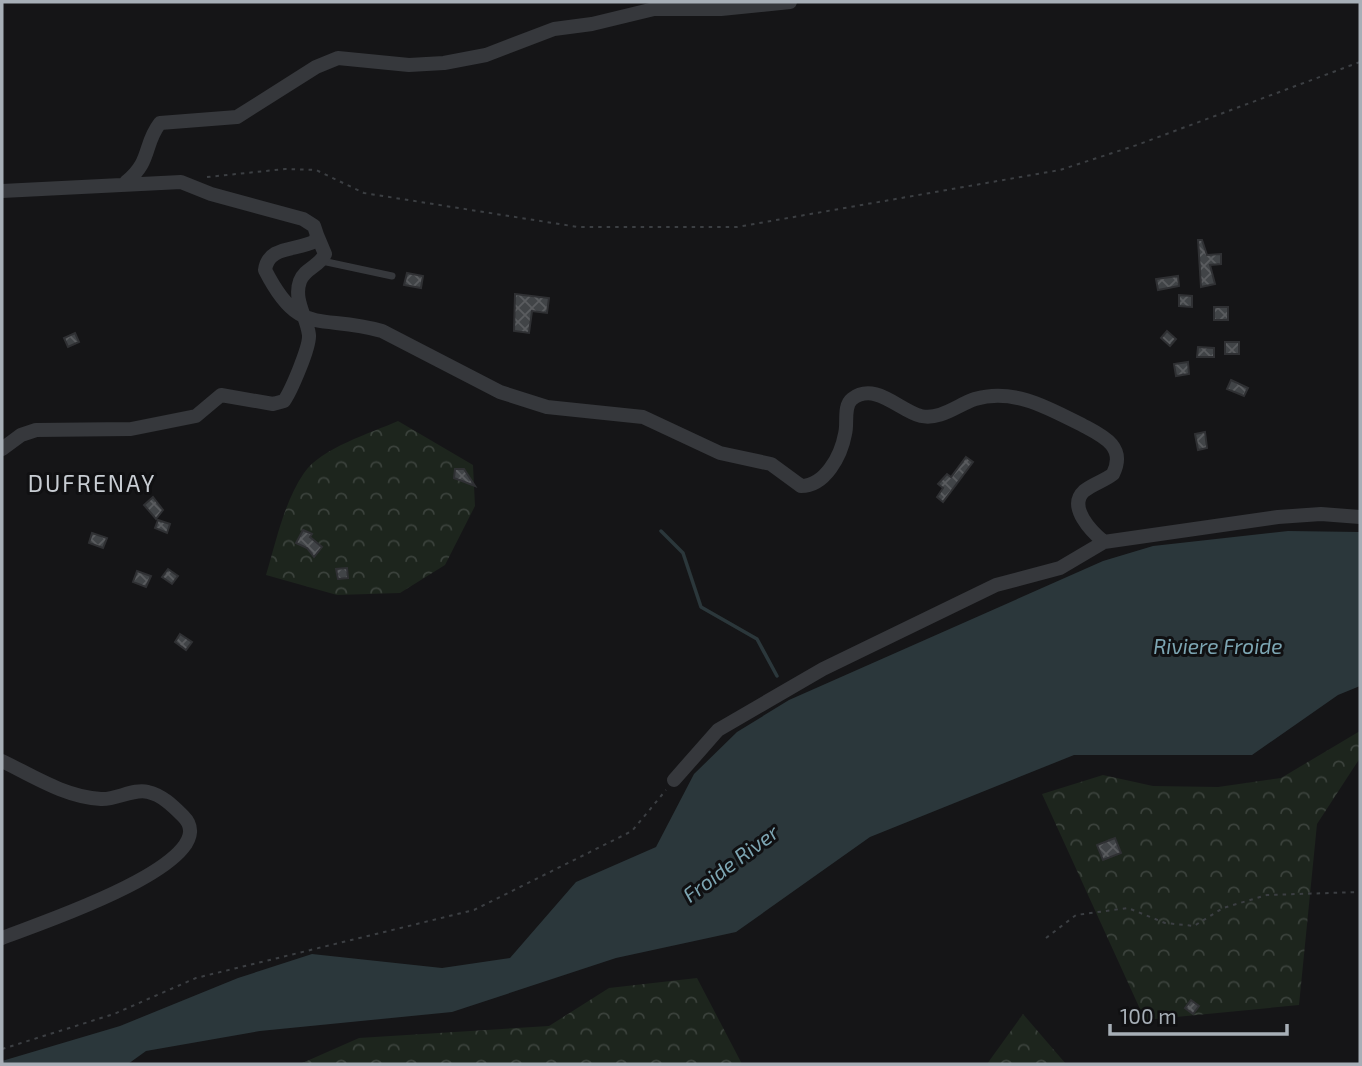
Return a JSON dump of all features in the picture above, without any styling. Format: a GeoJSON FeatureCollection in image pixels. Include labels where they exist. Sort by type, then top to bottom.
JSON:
{"type":"FeatureCollection","features":[{"type":"Feature","properties":{"kind":"street"},"geometry":{"type":"LineString","coordinates":[[126,182],[146,160],[153,135],[160,123],[237,117],[328,60],[350,58],[425,65],[486,55],[554,29],[592,24],[637,12],[790,2]]}},
{"type":"Feature","properties":{"kind":"street"},"geometry":{"type":"LineString","coordinates":[[2,191],[96,188],[126,182],[192,184],[211,194],[303,219],[314,226],[325,254],[322,261],[306,272],[299,282],[299,296],[309,335],[307,348],[288,396],[279,404],[221,395],[196,416],[131,429],[36,430],[21,435],[2,449]]}},
{"type":"Feature","properties":{"kind":"street"},"geometry":{"type":"LineString","coordinates":[[317,235],[312,243],[274,254],[266,261],[265,270],[292,311],[304,320],[364,326],[382,331],[500,392],[547,407],[643,417],[720,453],[771,464],[801,486],[818,483],[830,470],[845,436],[848,403],[861,395],[887,398],[922,416],[938,416],[986,397],[1022,399],[1054,410],[1105,436],[1114,445],[1116,459],[1113,474],[1086,490],[1080,497],[1079,506],[1089,530],[1104,542]]}},
{"type":"Feature","properties":{"kind":"street"},"geometry":{"type":"LineString","coordinates":[[674,780],[718,730],[823,669],[996,585],[1060,568],[1104,542],[1278,517],[1321,514],[1360,517]]}},
{"type":"Feature","properties":{"kind":"street"},"geometry":{"type":"LineString","coordinates":[[2,761],[74,795],[104,799],[146,791],[166,800],[187,820],[190,837],[183,851],[134,885],[2,939]]}},
{"type":"Feature","properties":{"kind":"lane"},"geometry":{"type":"LineString","coordinates":[[322,261],[391,276]]}},
{"type":"Feature","properties":{"kind":"path"},"geometry":{"type":"LineString","coordinates":[[204,178],[285,169],[316,170],[364,193],[578,227],[737,227],[1060,170],[1137,145],[1360,62]]}},
{"type":"Feature","properties":{"kind":"path"},"geometry":{"type":"LineString","coordinates":[[2,1049],[114,1014],[196,978],[474,909],[632,831],[674,780]]}},
{"type":"Feature","properties":{"kind":"path"},"geometry":{"type":"LineString","coordinates":[[1046,938],[1076,915],[1128,908],[1165,923],[1194,926],[1223,908],[1267,895],[1360,892]]}},
{"type":"Feature","properties":{"kind":"green space"},"geometry":{"type":"Polygon","coordinates":[[[398,421],[473,465],[475,506],[445,565],[400,593],[337,595],[266,575],[286,509],[304,473],[334,449],[398,421]]]}},
{"type":"Feature","properties":{"kind":"green space"},"geometry":{"type":"Polygon","coordinates":[[[1360,731],[1360,758],[1317,824],[1299,1005],[1145,1020],[1042,794],[1103,775],[1153,786],[1218,787],[1281,778],[1360,731]]]}},
{"type":"Feature","properties":{"kind":"green space"},"geometry":{"type":"Polygon","coordinates":[[[697,978],[742,1064],[300,1064],[359,1038],[549,1026],[609,988],[697,978]]]}},
{"type":"Feature","properties":{"kind":"green space"},"geometry":{"type":"Polygon","coordinates":[[[1023,1014],[1066,1064],[987,1064],[1023,1014]]]}},
{"type":"Feature","properties":{"kind":"water","name":"Riviere Froide"},"geometry":{"type":"Polygon","coordinates":[[[1288,531],[1360,532],[1360,686],[1338,695],[1252,755],[1074,755],[870,837],[736,932],[616,958],[452,1012],[260,1031],[146,1051],[128,1064],[2,1064],[2,1061],[120,1026],[238,978],[312,954],[442,968],[510,958],[576,882],[656,847],[694,774],[737,732],[789,700],[1103,561],[1153,546],[1288,531]]]}},
{"type":"Feature","properties":{"kind":"building"},"geometry":{"type":"Polygon","coordinates":[[[1198,240],[1202,240],[1207,255],[1221,254],[1221,264],[1210,265],[1215,284],[1201,287],[1198,240]]]}},
{"type":"Feature","properties":{"kind":"building"},"geometry":{"type":"Polygon","coordinates":[[[407,273],[423,276],[421,288],[404,285],[407,273]]]}},
{"type":"Feature","properties":{"kind":"building"},"geometry":{"type":"Polygon","coordinates":[[[1178,276],[1179,286],[1158,290],[1156,279],[1178,276]]]}},
{"type":"Feature","properties":{"kind":"building"},"geometry":{"type":"Polygon","coordinates":[[[515,294],[549,298],[547,313],[532,311],[529,333],[514,331],[515,294]]]}},
{"type":"Feature","properties":{"kind":"building"},"geometry":{"type":"Polygon","coordinates":[[[1179,295],[1192,296],[1192,307],[1179,306],[1179,295]]]}},
{"type":"Feature","properties":{"kind":"building"},"geometry":{"type":"Polygon","coordinates":[[[1214,307],[1228,307],[1228,320],[1214,320],[1214,307]]]}},
{"type":"Feature","properties":{"kind":"building"},"geometry":{"type":"Polygon","coordinates":[[[1167,331],[1176,339],[1170,346],[1161,338],[1167,331]]]}},
{"type":"Feature","properties":{"kind":"building"},"geometry":{"type":"Polygon","coordinates":[[[75,333],[79,342],[68,347],[64,338],[75,333]]]}},
{"type":"Feature","properties":{"kind":"building"},"geometry":{"type":"Polygon","coordinates":[[[1225,342],[1239,342],[1239,354],[1225,354],[1225,342]]]}},
{"type":"Feature","properties":{"kind":"building"},"geometry":{"type":"Polygon","coordinates":[[[1198,347],[1214,348],[1214,357],[1197,357],[1198,347]]]}},
{"type":"Feature","properties":{"kind":"building"},"geometry":{"type":"Polygon","coordinates":[[[1188,362],[1189,374],[1176,376],[1174,364],[1188,362]]]}},
{"type":"Feature","properties":{"kind":"building"},"geometry":{"type":"Polygon","coordinates":[[[1231,380],[1248,388],[1244,396],[1227,389],[1231,380]]]}},
{"type":"Feature","properties":{"kind":"building"},"geometry":{"type":"Polygon","coordinates":[[[1205,432],[1207,448],[1198,450],[1195,434],[1205,432]]]}},
{"type":"Feature","properties":{"kind":"building"},"geometry":{"type":"Polygon","coordinates":[[[966,457],[973,462],[943,502],[937,497],[943,488],[938,484],[947,474],[951,477],[966,457]]]}},
{"type":"Feature","properties":{"kind":"building"},"geometry":{"type":"Polygon","coordinates":[[[455,469],[464,469],[475,486],[454,478],[455,469]]]}},
{"type":"Feature","properties":{"kind":"building"},"geometry":{"type":"Polygon","coordinates":[[[153,497],[163,510],[156,519],[144,505],[153,497]]]}},
{"type":"Feature","properties":{"kind":"building"},"geometry":{"type":"Polygon","coordinates":[[[158,520],[170,524],[167,533],[155,528],[158,520]]]}},
{"type":"Feature","properties":{"kind":"building"},"geometry":{"type":"Polygon","coordinates":[[[303,530],[312,534],[310,537],[322,547],[314,557],[307,548],[296,543],[303,530]]]}},
{"type":"Feature","properties":{"kind":"building"},"geometry":{"type":"Polygon","coordinates":[[[92,533],[107,538],[103,548],[89,543],[92,533]]]}},
{"type":"Feature","properties":{"kind":"building"},"geometry":{"type":"Polygon","coordinates":[[[347,568],[348,578],[338,579],[336,569],[347,568]]]}},
{"type":"Feature","properties":{"kind":"building"},"geometry":{"type":"Polygon","coordinates":[[[168,569],[178,576],[172,584],[162,577],[168,569]]]}},
{"type":"Feature","properties":{"kind":"building"},"geometry":{"type":"Polygon","coordinates":[[[137,571],[151,576],[146,587],[133,582],[137,571]]]}},
{"type":"Feature","properties":{"kind":"building"},"geometry":{"type":"Polygon","coordinates":[[[180,634],[192,642],[186,650],[175,642],[180,634]]]}},
{"type":"Feature","properties":{"kind":"building"},"geometry":{"type":"Polygon","coordinates":[[[1115,838],[1121,853],[1103,860],[1097,845],[1115,838]]]}},
{"type":"Feature","properties":{"kind":"building"},"geometry":{"type":"Polygon","coordinates":[[[1191,1000],[1199,1006],[1193,1014],[1185,1008],[1191,1000]]]}},
{"type":"Feature","properties":{"kind":"waterway"},"geometry":{"type":"LineString","coordinates":[[661,531],[683,553],[701,607],[757,639],[777,676]]}},
{"type":"Feature","properties":{"kind":"district","name":"DUFRENAY"},"geometry":{"type":"Point","coordinates":[92,484]}},
{"type":"Feature","properties":{"kind":"water label","name":"Froide River"},"geometry":{"type":"Point","coordinates":[731,864]}}]}
